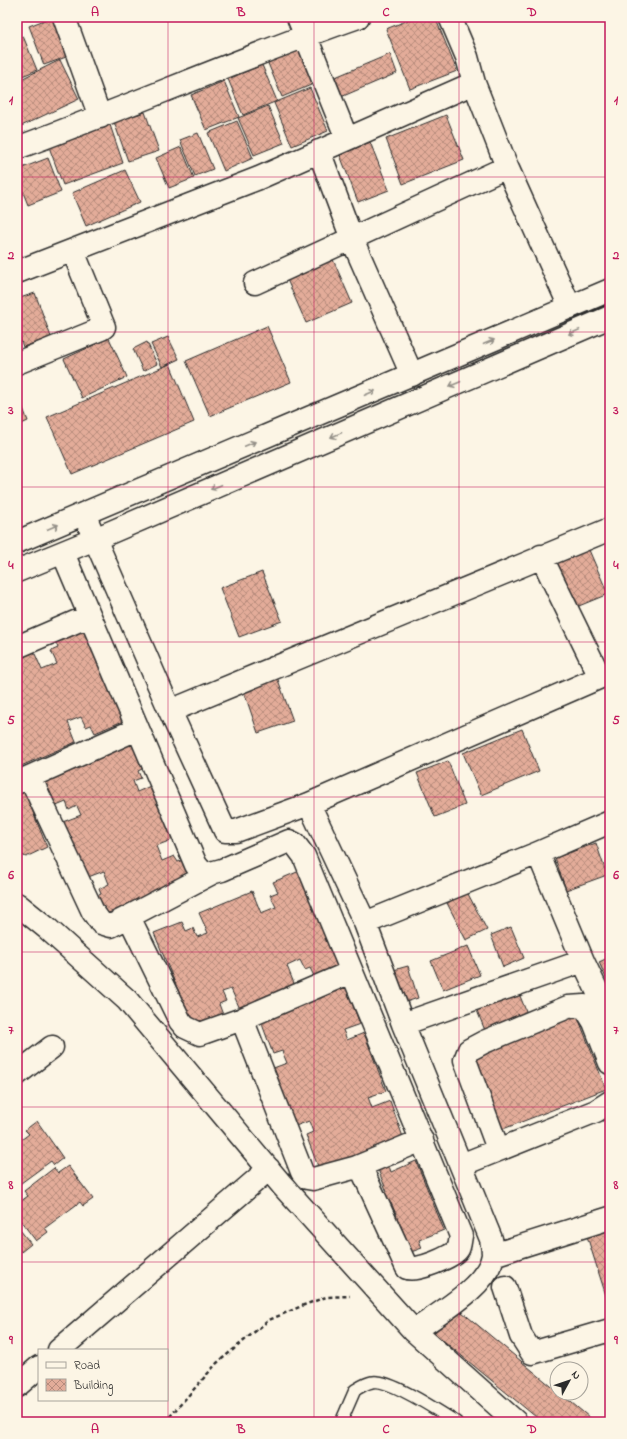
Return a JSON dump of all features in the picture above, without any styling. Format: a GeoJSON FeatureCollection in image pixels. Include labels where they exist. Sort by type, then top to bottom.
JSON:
{"type":"FeatureCollection","features":[{"type":"Feature","properties":{"kind":"street"},"geometry":{"type":"LineString","coordinates":[[64,17],[100,117]]}},
{"type":"Feature","properties":{"kind":"street"},"geometry":{"type":"LineString","coordinates":[[17,148],[100,117],[302,26],[358,17]]}},
{"type":"Feature","properties":{"kind":"street"},"geometry":{"type":"LineString","coordinates":[[450,17],[467,57],[474,83],[507,167],[570,307]]}},
{"type":"Feature","properties":{"kind":"street"},"geometry":{"type":"LineString","coordinates":[[302,26],[347,139]]}},
{"type":"Feature","properties":{"kind":"street"},"geometry":{"type":"LineString","coordinates":[[17,272],[259,178],[474,83]]}},
{"type":"Feature","properties":{"kind":"street"},"geometry":{"type":"LineString","coordinates":[[319,151],[352,239],[412,375]]}},
{"type":"Feature","properties":{"kind":"street"},"geometry":{"type":"LineString","coordinates":[[255,283],[507,167]]}},
{"type":"Feature","properties":{"kind":"street"},"geometry":{"type":"LineString","coordinates":[[17,363],[104,327],[73,251]]}},
{"type":"Feature","properties":{"kind":"street"},"geometry":{"type":"LineString","coordinates":[[17,542],[610,290]]}},
{"type":"Feature","properties":{"kind":"street"},"geometry":{"type":"LineString","coordinates":[[17,572],[610,317]]}},
{"type":"Feature","properties":{"kind":"street"},"geometry":{"type":"LineString","coordinates":[[84,514],[170,711],[225,831],[236,831],[310,804],[605,675],[542,556]]}},
{"type":"Feature","properties":{"kind":"street"},"geometry":{"type":"LineString","coordinates":[[170,711],[610,529]]}},
{"type":"Feature","properties":{"kind":"street"},"geometry":{"type":"LineString","coordinates":[[63,553],[88,616],[196,865],[202,872],[207,874],[214,872]]}},
{"type":"Feature","properties":{"kind":"street"},"geometry":{"type":"LineString","coordinates":[[17,647],[88,616]]}},
{"type":"Feature","properties":{"kind":"street"},"geometry":{"type":"LineString","coordinates":[[137,729],[24,780],[93,912],[101,923],[111,926],[214,872],[288,841],[295,844],[304,856],[461,1236],[459,1248],[450,1256],[411,1270],[407,1268],[362,1170],[357,1167]]}},
{"type":"Feature","properties":{"kind":"street"},"geometry":{"type":"LineString","coordinates":[[310,804],[365,924],[403,1024],[491,1239],[493,1255],[486,1272],[471,1290],[414,1331]]}},
{"type":"Feature","properties":{"kind":"street"},"geometry":{"type":"LineString","coordinates":[[365,924],[610,822]]}},
{"type":"Feature","properties":{"kind":"street"},"geometry":{"type":"LineString","coordinates":[[538,853],[610,1018]]}},
{"type":"Feature","properties":{"kind":"street"},"geometry":{"type":"LineString","coordinates":[[17,904],[48,929],[127,1000],[269,1169],[414,1331],[516,1422]]}},
{"type":"Feature","properties":{"kind":"street"},"geometry":{"type":"LineString","coordinates":[[129,917],[180,1021],[185,1027],[200,1034],[242,1019],[352,972]]}},
{"type":"Feature","properties":{"kind":"street"},"geometry":{"type":"LineString","coordinates":[[403,1024],[584,961]]}},
{"type":"Feature","properties":{"kind":"street"},"geometry":{"type":"LineString","coordinates":[[498,1149],[465,1060],[470,1050],[484,1042],[568,1007],[584,1006],[594,1022],[610,1063]]}},
{"type":"Feature","properties":{"kind":"street"},"geometry":{"type":"LineString","coordinates":[[242,1019],[302,1172],[307,1178],[313,1179],[357,1167],[422,1140]]}},
{"type":"Feature","properties":{"kind":"street"},"geometry":{"type":"LineString","coordinates":[[17,1074],[52,1047]]}},
{"type":"Feature","properties":{"kind":"street"},"geometry":{"type":"LineString","coordinates":[[461,1165],[596,1111],[610,1102]]}},
{"type":"Feature","properties":{"kind":"street"},"geometry":{"type":"LineString","coordinates":[[60,1349],[269,1169]]}},
{"type":"Feature","properties":{"kind":"street"},"geometry":{"type":"LineString","coordinates":[[493,1255],[610,1218]]}},
{"type":"Feature","properties":{"kind":"street"},"geometry":{"type":"LineString","coordinates":[[505,1286],[521,1336],[532,1353],[610,1330]]}},
{"type":"Feature","properties":{"kind":"street"},"geometry":{"type":"LineString","coordinates":[[17,1386],[38,1368]]}},
{"type":"Feature","properties":{"kind":"lane"},"geometry":{"type":"LineString","coordinates":[[341,1422],[355,1390],[373,1381],[385,1382],[456,1422]]}},
{"type":"Feature","properties":{"kind":"path"},"geometry":{"type":"LineString","coordinates":[[165,1422],[217,1363],[269,1320],[326,1297],[382,1295]]}},
{"type":"Feature","properties":{"kind":"building"},"geometry":{"type":"Polygon","coordinates":[[[54,17],[69,56],[44,65],[29,26],[54,17]]]}},
{"type":"Feature","properties":{"kind":"building"},"geometry":{"type":"Polygon","coordinates":[[[416,17],[435,17],[457,71],[410,89],[386,29],[416,17]]]}},
{"type":"Feature","properties":{"kind":"building"},"geometry":{"type":"Polygon","coordinates":[[[23,36],[37,70],[17,78],[17,39],[23,36]]]}},
{"type":"Feature","properties":{"kind":"building"},"geometry":{"type":"Polygon","coordinates":[[[301,47],[316,83],[282,97],[267,61],[301,47]]]}},
{"type":"Feature","properties":{"kind":"building"},"geometry":{"type":"Polygon","coordinates":[[[390,54],[397,73],[341,97],[333,78],[390,54]]]}},
{"type":"Feature","properties":{"kind":"building"},"geometry":{"type":"Polygon","coordinates":[[[60,60],[79,99],[17,128],[17,81],[60,60]]]}},
{"type":"Feature","properties":{"kind":"building"},"geometry":{"type":"Polygon","coordinates":[[[262,65],[277,101],[243,115],[228,79],[262,65]]]}},
{"type":"Feature","properties":{"kind":"building"},"geometry":{"type":"Polygon","coordinates":[[[224,81],[239,117],[206,130],[191,95],[224,81]]]}},
{"type":"Feature","properties":{"kind":"building"},"geometry":{"type":"Polygon","coordinates":[[[310,88],[328,131],[292,146],[274,103],[310,88]]]}},
{"type":"Feature","properties":{"kind":"building"},"geometry":{"type":"Polygon","coordinates":[[[268,106],[284,143],[254,155],[238,118],[268,106]]]}},
{"type":"Feature","properties":{"kind":"building"},"geometry":{"type":"Polygon","coordinates":[[[145,112],[159,151],[128,161],[114,122],[145,112]]]}},
{"type":"Feature","properties":{"kind":"building"},"geometry":{"type":"Polygon","coordinates":[[[446,115],[464,160],[403,184],[386,139],[446,115]]]}},
{"type":"Feature","properties":{"kind":"building"},"geometry":{"type":"Polygon","coordinates":[[[237,121],[253,158],[224,171],[208,133],[237,121]]]}},
{"type":"Feature","properties":{"kind":"building"},"geometry":{"type":"Polygon","coordinates":[[[110,125],[123,163],[63,185],[49,147],[110,125]]]}},
{"type":"Feature","properties":{"kind":"building"},"geometry":{"type":"Polygon","coordinates":[[[198,133],[213,169],[195,176],[180,140],[198,133]]]}},
{"type":"Feature","properties":{"kind":"building"},"geometry":{"type":"Polygon","coordinates":[[[370,142],[389,190],[358,202],[340,155],[370,142]]]}},
{"type":"Feature","properties":{"kind":"building"},"geometry":{"type":"Polygon","coordinates":[[[181,147],[194,178],[169,188],[156,158],[181,147]]]}},
{"type":"Feature","properties":{"kind":"building"},"geometry":{"type":"Polygon","coordinates":[[[48,158],[61,192],[28,205],[17,177],[17,170],[48,158]]]}},
{"type":"Feature","properties":{"kind":"building"},"geometry":{"type":"Polygon","coordinates":[[[125,170],[140,202],[86,226],[72,193],[125,170]]]}},
{"type":"Feature","properties":{"kind":"building"},"geometry":{"type":"Polygon","coordinates":[[[331,255],[352,303],[306,323],[285,275],[331,255]]]}},
{"type":"Feature","properties":{"kind":"building"},"geometry":{"type":"Polygon","coordinates":[[[35,293],[51,337],[23,347],[17,330],[17,299],[35,293]]]}},
{"type":"Feature","properties":{"kind":"building"},"geometry":{"type":"Polygon","coordinates":[[[267,326],[291,382],[210,416],[186,361],[267,326]]]}},
{"type":"Feature","properties":{"kind":"building"},"geometry":{"type":"Polygon","coordinates":[[[168,337],[179,359],[162,367],[151,344],[168,337]]]}},
{"type":"Feature","properties":{"kind":"building"},"geometry":{"type":"Polygon","coordinates":[[[109,338],[127,377],[82,398],[64,359],[109,338]]]}},
{"type":"Feature","properties":{"kind":"building"},"geometry":{"type":"Polygon","coordinates":[[[147,342],[157,364],[143,371],[133,349],[147,342]]]}},
{"type":"Feature","properties":{"kind":"building"},"geometry":{"type":"Polygon","coordinates":[[[170,364],[194,422],[72,474],[47,417],[170,364]]]}},
{"type":"Feature","properties":{"kind":"building"},"geometry":{"type":"Polygon","coordinates":[[[17,393],[28,421],[17,426],[17,393]]]}},
{"type":"Feature","properties":{"kind":"building"},"geometry":{"type":"Polygon","coordinates":[[[586,543],[608,594],[574,608],[552,557],[586,543]]]}},
{"type":"Feature","properties":{"kind":"building"},"geometry":{"type":"Polygon","coordinates":[[[262,572],[282,621],[239,637],[220,588],[262,572]]]}},
{"type":"Feature","properties":{"kind":"building"},"geometry":{"type":"Polygon","coordinates":[[[83,626],[123,721],[95,733],[91,725],[86,727],[81,717],[68,722],[76,742],[21,766],[17,757],[17,653],[32,647],[42,670],[57,664],[51,651],[58,648],[54,638],[83,626]]]}},
{"type":"Feature","properties":{"kind":"building"},"geometry":{"type":"Polygon","coordinates":[[[277,677],[293,721],[258,733],[243,689],[277,677]]]}},
{"type":"Feature","properties":{"kind":"building"},"geometry":{"type":"Polygon","coordinates":[[[522,729],[539,771],[481,795],[463,753],[522,729]]]}},
{"type":"Feature","properties":{"kind":"building"},"geometry":{"type":"Polygon","coordinates":[[[137,738],[148,766],[138,771],[141,778],[133,781],[137,792],[157,783],[179,837],[156,846],[162,861],[174,856],[178,862],[187,858],[195,876],[104,915],[95,897],[101,894],[99,889],[109,884],[104,871],[83,879],[60,823],[81,815],[77,806],[69,810],[66,802],[54,807],[42,777],[137,738]]]}},
{"type":"Feature","properties":{"kind":"building"},"geometry":{"type":"Polygon","coordinates":[[[448,761],[465,805],[435,817],[417,773],[448,761]]]}},
{"type":"Feature","properties":{"kind":"building"},"geometry":{"type":"Polygon","coordinates":[[[22,785],[47,847],[26,857],[17,853],[17,787],[22,785]]]}},
{"type":"Feature","properties":{"kind":"building"},"geometry":{"type":"Polygon","coordinates":[[[596,843],[607,875],[566,890],[555,858],[596,843]]]}},
{"type":"Feature","properties":{"kind":"building"},"geometry":{"type":"Polygon","coordinates":[[[302,870],[342,965],[314,976],[310,968],[305,970],[300,960],[287,966],[295,986],[240,1009],[231,989],[222,992],[226,1001],[219,1004],[223,1015],[194,1028],[154,933],[182,922],[186,931],[193,928],[197,937],[208,933],[199,913],[252,891],[261,913],[276,907],[270,895],[278,892],[273,882],[302,870]]]}},
{"type":"Feature","properties":{"kind":"building"},"geometry":{"type":"Polygon","coordinates":[[[467,892],[487,930],[466,940],[447,903],[467,892]]]}},
{"type":"Feature","properties":{"kind":"building"},"geometry":{"type":"Polygon","coordinates":[[[511,927],[524,958],[503,967],[491,935],[511,927]]]}},
{"type":"Feature","properties":{"kind":"building"},"geometry":{"type":"Polygon","coordinates":[[[468,946],[480,975],[443,990],[431,961],[468,946]]]}},
{"type":"Feature","properties":{"kind":"building"},"geometry":{"type":"Polygon","coordinates":[[[610,957],[610,985],[609,985],[599,962],[610,957]]]}},
{"type":"Feature","properties":{"kind":"building"},"geometry":{"type":"Polygon","coordinates":[[[408,966],[418,998],[400,1004],[390,971],[408,966]]]}},
{"type":"Feature","properties":{"kind":"building"},"geometry":{"type":"Polygon","coordinates":[[[345,984],[360,1024],[343,1030],[347,1040],[364,1033],[386,1091],[368,1097],[372,1108],[390,1101],[403,1137],[319,1169],[306,1135],[313,1132],[309,1121],[290,1128],[268,1070],[287,1063],[282,1051],[273,1054],[259,1016],[345,984]]]}},
{"type":"Feature","properties":{"kind":"building"},"geometry":{"type":"Polygon","coordinates":[[[516,986],[528,1016],[486,1033],[474,1003],[516,986]]]}},
{"type":"Feature","properties":{"kind":"building"},"geometry":{"type":"Polygon","coordinates":[[[577,1015],[606,1089],[498,1131],[469,1057],[577,1015]]]}},
{"type":"Feature","properties":{"kind":"building"},"geometry":{"type":"Polygon","coordinates":[[[37,1121],[63,1158],[54,1165],[51,1161],[17,1186],[17,1143],[29,1134],[25,1130],[37,1121]]]}},
{"type":"Feature","properties":{"kind":"building"},"geometry":{"type":"Polygon","coordinates":[[[416,1161],[444,1230],[419,1240],[422,1248],[411,1252],[401,1226],[396,1229],[392,1219],[397,1216],[391,1203],[386,1205],[382,1194],[387,1192],[377,1167],[388,1163],[391,1172],[416,1161]]]}},
{"type":"Feature","properties":{"kind":"building"},"geometry":{"type":"Polygon","coordinates":[[[68,1166],[93,1199],[83,1206],[80,1202],[45,1228],[48,1232],[36,1241],[17,1216],[17,1204],[28,1196],[24,1191],[54,1168],[58,1173],[68,1166]]]}},
{"type":"Feature","properties":{"kind":"building"},"geometry":{"type":"Polygon","coordinates":[[[17,1226],[31,1244],[21,1252],[18,1247],[17,1248],[17,1226]]]}},
{"type":"Feature","properties":{"kind":"building"},"geometry":{"type":"Polygon","coordinates":[[[610,1226],[610,1304],[609,1305],[586,1233],[610,1226]]]}},
{"type":"Feature","properties":{"kind":"building"},"geometry":{"type":"Polygon","coordinates":[[[456,1307],[549,1384],[549,1401],[570,1401],[595,1422],[542,1422],[434,1333],[456,1307]]]}}]}
